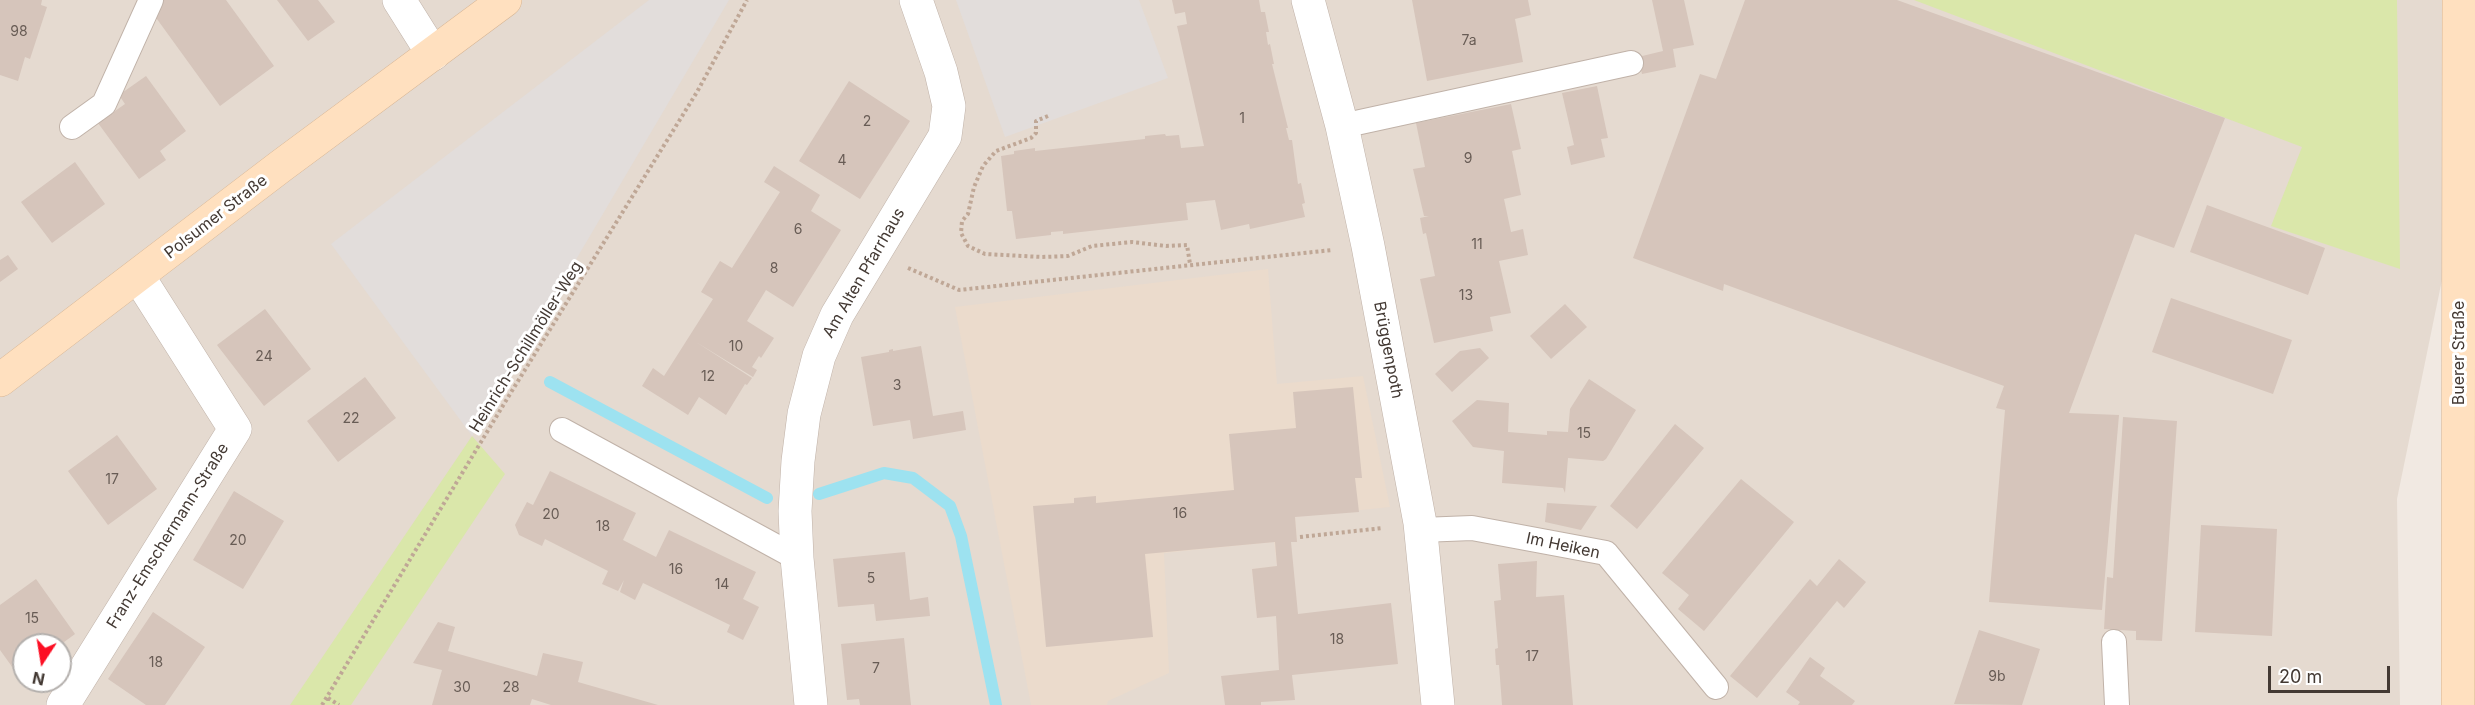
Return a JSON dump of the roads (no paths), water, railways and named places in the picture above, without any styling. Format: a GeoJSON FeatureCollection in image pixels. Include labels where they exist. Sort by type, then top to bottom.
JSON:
{"type":"FeatureCollection","features":[{"type":"Feature","properties":{"kind":"main road","name":"Polsumer Straße"},"geometry":{"type":"LineString","coordinates":[[0,380],[505,0]]}},
{"type":"Feature","properties":{"kind":"main road","name":"Buerer Straße"},"geometry":{"type":"LineString","coordinates":[[2458,705],[2459,0]]}},
{"type":"Feature","properties":{"kind":"street"},"geometry":{"type":"LineString","coordinates":[[399,0],[433,54]]}},
{"type":"Feature","properties":{"kind":"street","name":"Am Alten Pfarrhaus"},"geometry":{"type":"LineString","coordinates":[[811,705],[796,558],[795,511],[804,414],[819,356],[837,315],[945,136],[949,106],[941,72],[916,0]]}},
{"type":"Feature","properties":{"kind":"street","name":"Brüggenpoth"},"geometry":{"type":"LineString","coordinates":[[1308,0],[1342,126],[1368,246],[1420,527],[1438,705]]}},
{"type":"Feature","properties":{"kind":"street","name":"Franz-Emschermann-Straße"},"geometry":{"type":"LineString","coordinates":[[63,705],[235,429],[138,276]]}},
{"type":"Feature","properties":{"kind":"lane"},"geometry":{"type":"LineString","coordinates":[[72,127],[104,104],[151,0]]}},
{"type":"Feature","properties":{"kind":"lane"},"geometry":{"type":"LineString","coordinates":[[1342,126],[1631,63]]}},
{"type":"Feature","properties":{"kind":"lane"},"geometry":{"type":"LineString","coordinates":[[562,430],[796,558]]}},
{"type":"Feature","properties":{"kind":"lane","name":"Im Heiken"},"geometry":{"type":"LineString","coordinates":[[1420,527],[1472,528],[1606,553],[1716,687]]}},
{"type":"Feature","properties":{"kind":"lane"},"geometry":{"type":"LineString","coordinates":[[2114,642],[2117,705]]}},
{"type":"Feature","properties":{"kind":"waterway"},"geometry":{"type":"LineString","coordinates":[[550,382],[767,498]]}},
{"type":"Feature","properties":{"kind":"waterway"},"geometry":{"type":"LineString","coordinates":[[819,494],[884,473],[913,478],[950,506],[961,536],[996,705]]}}]}
